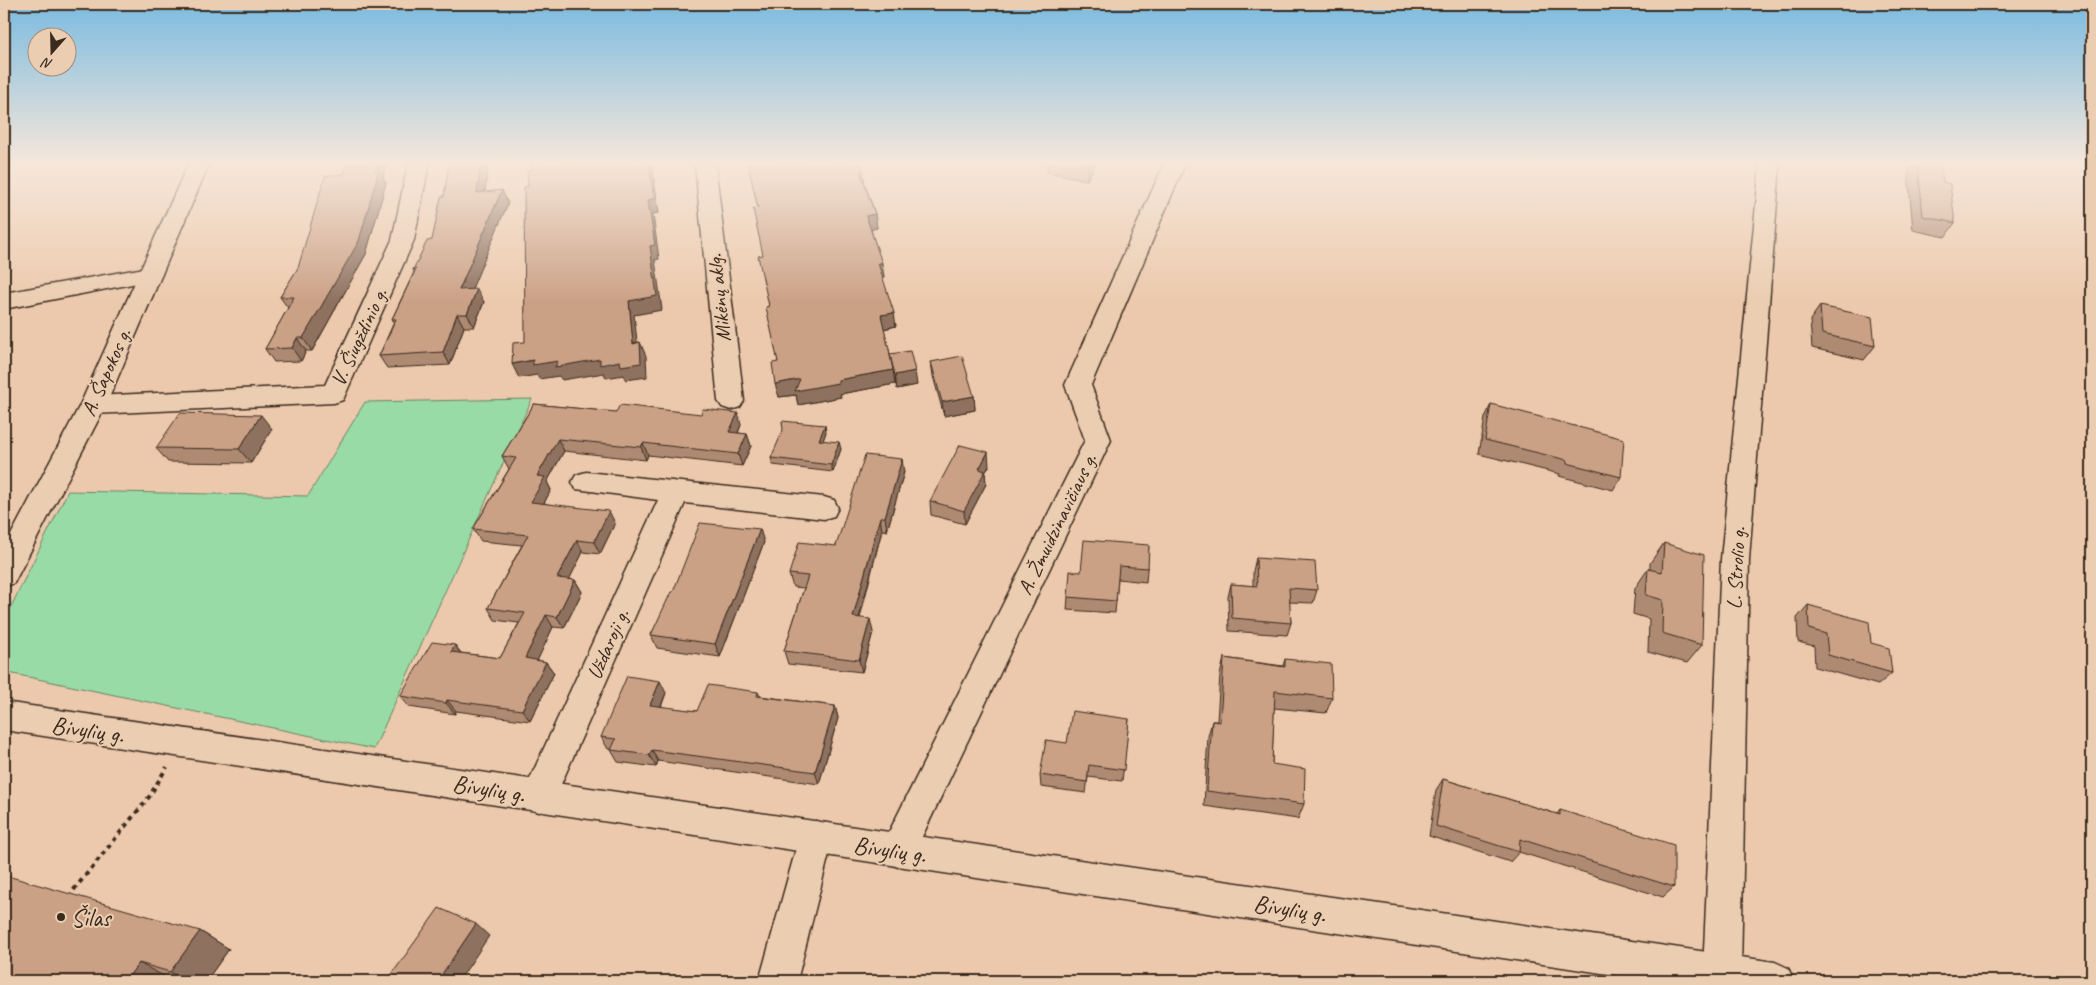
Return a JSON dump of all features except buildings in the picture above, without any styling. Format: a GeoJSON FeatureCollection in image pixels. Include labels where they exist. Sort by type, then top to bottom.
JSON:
{"type":"FeatureCollection","features":[{"type":"Feature","properties":{"kind":"street","name":"A. Šapokos g."},"geometry":{"type":"LineString","coordinates":[[4,575],[93,405],[179,210]]}},
{"type":"Feature","properties":{"kind":"street","name":"V. Šiugždinio g."},"geometry":{"type":"LineString","coordinates":[[93,405],[334,394],[403,240],[409,210]]}},
{"type":"Feature","properties":{"kind":"street","name":"Mikėnų aklg."},"geometry":{"type":"LineString","coordinates":[[709,210],[731,401]]}},
{"type":"Feature","properties":{"kind":"street","name":"A. Žmuidzinavičiaus g."},"geometry":{"type":"LineString","coordinates":[[898,850],[1098,440],[1078,385],[1155,210]]}},
{"type":"Feature","properties":{"kind":"street","name":"L. Strolio g."},"geometry":{"type":"LineString","coordinates":[[1722,973],[1735,559],[1766,210]]}},
{"type":"Feature","properties":{"kind":"street"},"geometry":{"type":"LineString","coordinates":[[4,301],[150,274]]}},
{"type":"Feature","properties":{"kind":"street"},"geometry":{"type":"LineString","coordinates":[[586,482],[824,508]]}},
{"type":"Feature","properties":{"kind":"street","name":"Uždaroji g."},"geometry":{"type":"LineString","coordinates":[[539,796],[676,492]]}},
{"type":"Feature","properties":{"kind":"street","name":"Bivylių g."},"geometry":{"type":"LineString","coordinates":[[4,716],[1775,981]]}},
{"type":"Feature","properties":{"kind":"street"},"geometry":{"type":"LineString","coordinates":[[778,981],[816,838]]}},
{"type":"Feature","properties":{"kind":"path"},"geometry":{"type":"LineString","coordinates":[[65,900],[149,797],[182,742]]}},
{"type":"Feature","properties":{"kind":"green space"},"geometry":{"type":"Polygon","coordinates":[[[532,399],[374,749],[4,672],[4,621],[68,491],[308,496],[365,402],[532,399]]]}},
{"type":"Feature","properties":{"kind":"place","name":"Šilas"},"geometry":{"type":"Point","coordinates":[61,917]}}]}
